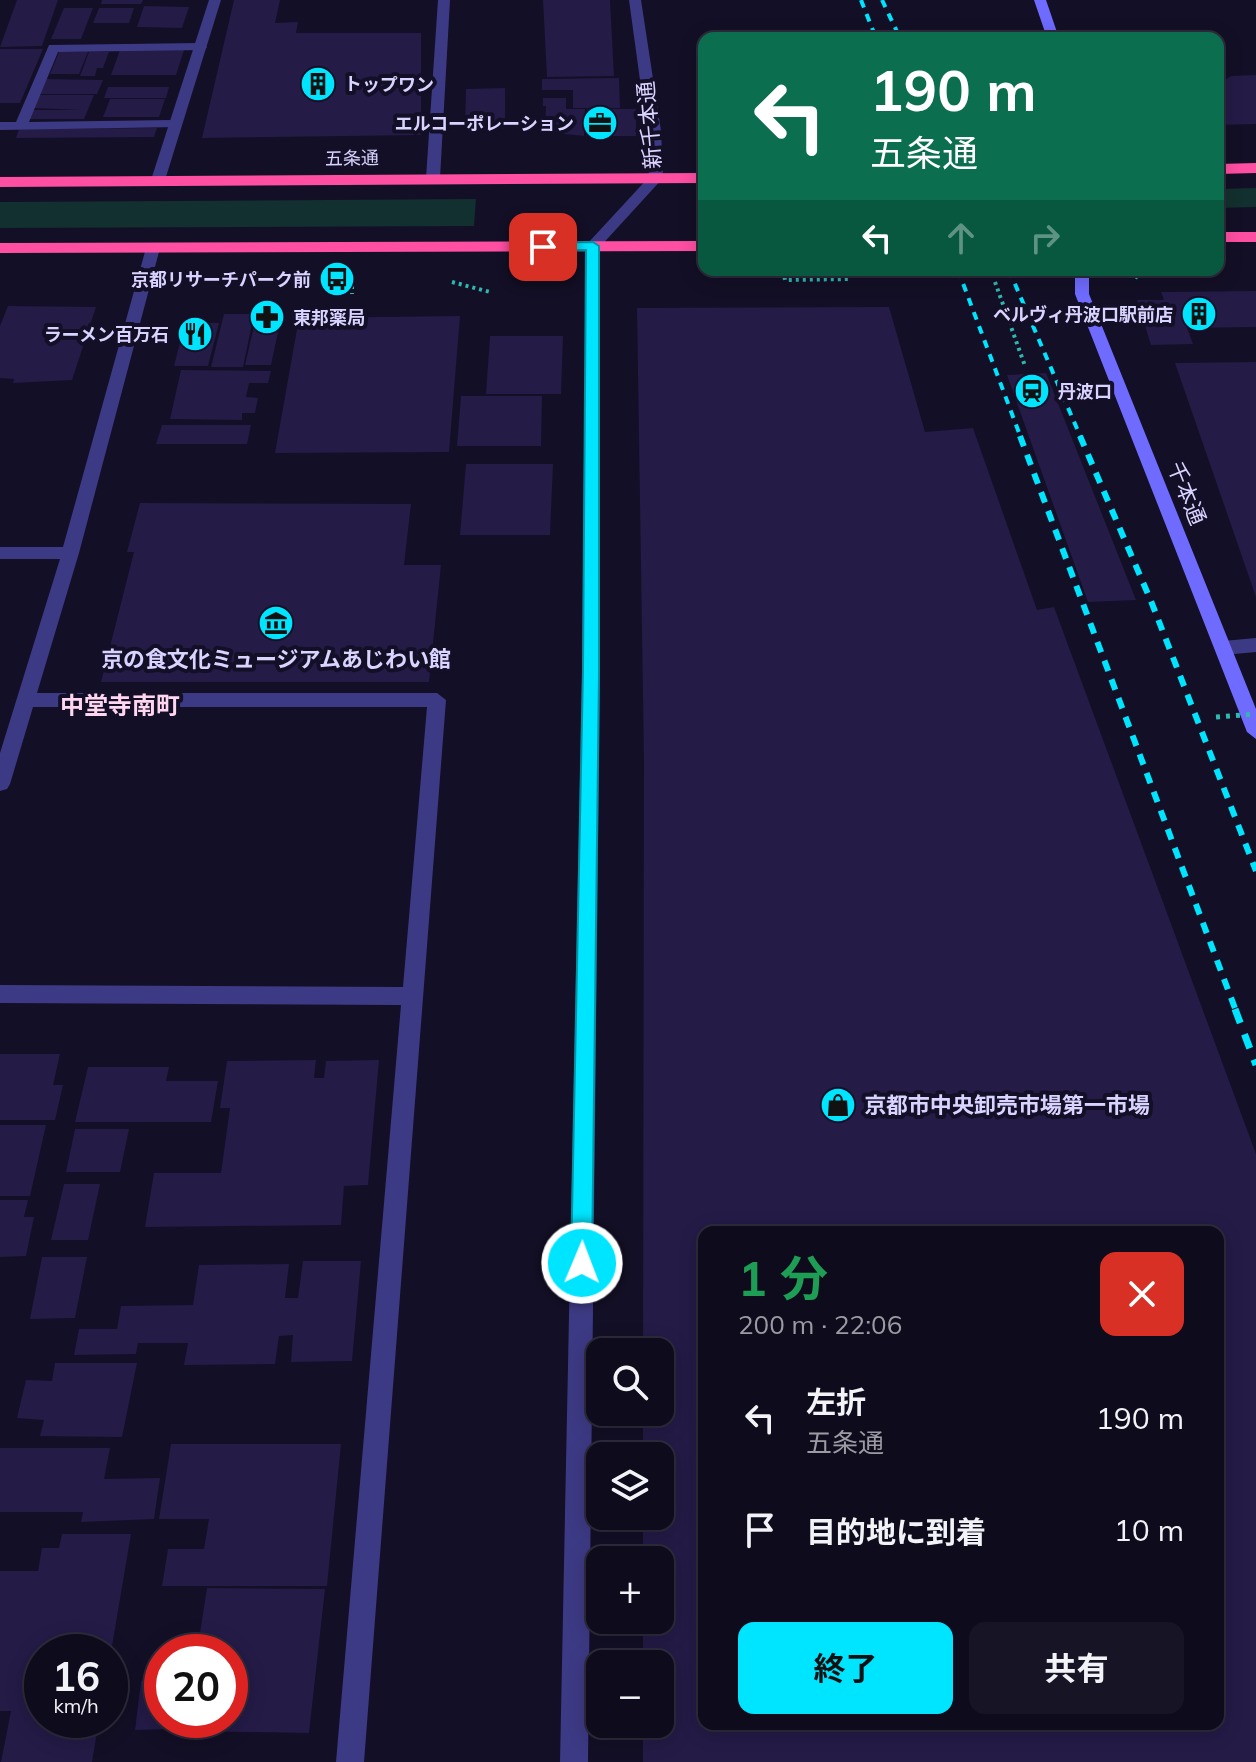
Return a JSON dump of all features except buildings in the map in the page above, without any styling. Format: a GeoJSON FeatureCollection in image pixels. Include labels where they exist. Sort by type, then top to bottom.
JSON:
{"type":"FeatureCollection","features":[{"type":"Feature","properties":{"kind":"highway"},"geometry":{"type":"LineString","coordinates":[[1224,169],[1256,168]]}},
{"type":"Feature","properties":{"kind":"highway","name":"五条通"},"geometry":{"type":"LineString","coordinates":[[0,182],[698,178]]}},
{"type":"Feature","properties":{"kind":"highway"},"geometry":{"type":"LineString","coordinates":[[1224,237],[1256,237]]}},
{"type":"Feature","properties":{"kind":"highway"},"geometry":{"type":"LineString","coordinates":[[0,248],[698,246]]}},
{"type":"Feature","properties":{"kind":"street"},"geometry":{"type":"LineString","coordinates":[[158,180],[173,124],[215,0]]}},
{"type":"Feature","properties":{"kind":"street"},"geometry":{"type":"LineString","coordinates":[[433,178],[444,0]]}},
{"type":"Feature","properties":{"kind":"street","name":"新千本通"},"geometry":{"type":"LineString","coordinates":[[593,246],[656,178],[654,131],[635,0]]}},
{"type":"Feature","properties":{"kind":"street"},"geometry":{"type":"LineString","coordinates":[[1040,0],[1051,32]]}},
{"type":"Feature","properties":{"kind":"street"},"geometry":{"type":"LineString","coordinates":[[21,126],[53,48],[201,47]]}},
{"type":"Feature","properties":{"kind":"street"},"geometry":{"type":"LineString","coordinates":[[0,126],[173,124]]}},
{"type":"Feature","properties":{"kind":"street"},"geometry":{"type":"LineString","coordinates":[[574,1762],[591,671],[593,246]]}},
{"type":"Feature","properties":{"kind":"street"},"geometry":{"type":"LineString","coordinates":[[0,784],[70,553],[153,248]]}},
{"type":"Feature","properties":{"kind":"street","name":"千本通"},"geometry":{"type":"LineString","coordinates":[[1082,276],[1082,294],[1256,732]]}},
{"type":"Feature","properties":{"kind":"street"},"geometry":{"type":"LineString","coordinates":[[0,553],[70,553]]}},
{"type":"Feature","properties":{"kind":"street"},"geometry":{"type":"LineString","coordinates":[[1223,648],[1256,645]]}},
{"type":"Feature","properties":{"kind":"street"},"geometry":{"type":"LineString","coordinates":[[25,700],[437,700],[350,1762]]}},
{"type":"Feature","properties":{"kind":"street"},"geometry":{"type":"LineString","coordinates":[[0,994],[413,996]]}},
{"type":"Feature","properties":{"kind":"path"},"geometry":{"type":"LineString","coordinates":[[784,276],[785,280],[851,279]]}},
{"type":"Feature","properties":{"kind":"path"},"geometry":{"type":"LineString","coordinates":[[995,282],[1025,366]]}},
{"type":"Feature","properties":{"kind":"path"},"geometry":{"type":"LineString","coordinates":[[352,286],[352,294]]}},
{"type":"Feature","properties":{"kind":"path"},"geometry":{"type":"LineString","coordinates":[[1216,717],[1256,714]]}},
{"type":"Feature","properties":{"kind":"green space"},"geometry":{"type":"Polygon","coordinates":[[[1256,188],[1256,207],[1224,208],[1224,189],[1256,188]]]}},
{"type":"Feature","properties":{"kind":"green space"},"geometry":{"type":"Polygon","coordinates":[[[476,199],[474,226],[0,228],[0,202],[476,199]]]}},
{"type":"Feature","properties":{"kind":"railway"},"geometry":{"type":"LineString","coordinates":[[861,0],[874,32]]}},
{"type":"Feature","properties":{"kind":"railway"},"geometry":{"type":"LineString","coordinates":[[882,0],[897,32]]}},
{"type":"Feature","properties":{"kind":"railway"},"geometry":{"type":"LineString","coordinates":[[960,276],[1021,438]]}},
{"type":"Feature","properties":{"kind":"railway"},"geometry":{"type":"LineString","coordinates":[[1012,276],[1081,438]]}},
{"type":"Feature","properties":{"kind":"railway"},"geometry":{"type":"LineString","coordinates":[[1020,436],[1236,1011]]}},
{"type":"Feature","properties":{"kind":"railway"},"geometry":{"type":"LineString","coordinates":[[1080,436],[1151,601],[1256,871]]}},
{"type":"Feature","properties":{"kind":"railway"},"geometry":{"type":"LineString","coordinates":[[1235,1009],[1256,1065]]}},
{"type":"Feature","properties":{"kind":"place","name":"トップワン"},"geometry":{"type":"Point","coordinates":[318,84]}},
{"type":"Feature","properties":{"kind":"place","name":"エルコーポレーション"},"geometry":{"type":"Point","coordinates":[600,123]}},
{"type":"Feature","properties":{"kind":"place","name":"京都リサーチパーク前"},"geometry":{"type":"Point","coordinates":[337,279]}},
{"type":"Feature","properties":{"kind":"place","name":"ベルヴィ丹波口駅前店"},"geometry":{"type":"Point","coordinates":[1199,314]}},
{"type":"Feature","properties":{"kind":"place","name":"東邦薬局"},"geometry":{"type":"Point","coordinates":[267,317]}},
{"type":"Feature","properties":{"kind":"place","name":"ラーメン百万石"},"geometry":{"type":"Point","coordinates":[195,334]}},
{"type":"Feature","properties":{"kind":"place","name":"丹波口"},"geometry":{"type":"Point","coordinates":[1032,391]}},
{"type":"Feature","properties":{"kind":"place","name":"京の食文化ミュージアムあじわい館"},"geometry":{"type":"Point","coordinates":[276,623]}},
{"type":"Feature","properties":{"kind":"place","name":"京都市中央卸売市場第一市場"},"geometry":{"type":"Point","coordinates":[838,1105]}},
{"type":"Feature","properties":{"kind":"district","name":"中堂寺南町"},"geometry":{"type":"Point","coordinates":[120,705]}},
{"type":"Feature","properties":{"kind":"route"},"geometry":{"type":"LineString","coordinates":[[543,247],[593,246],[591,671],[582,1263]]}}]}
